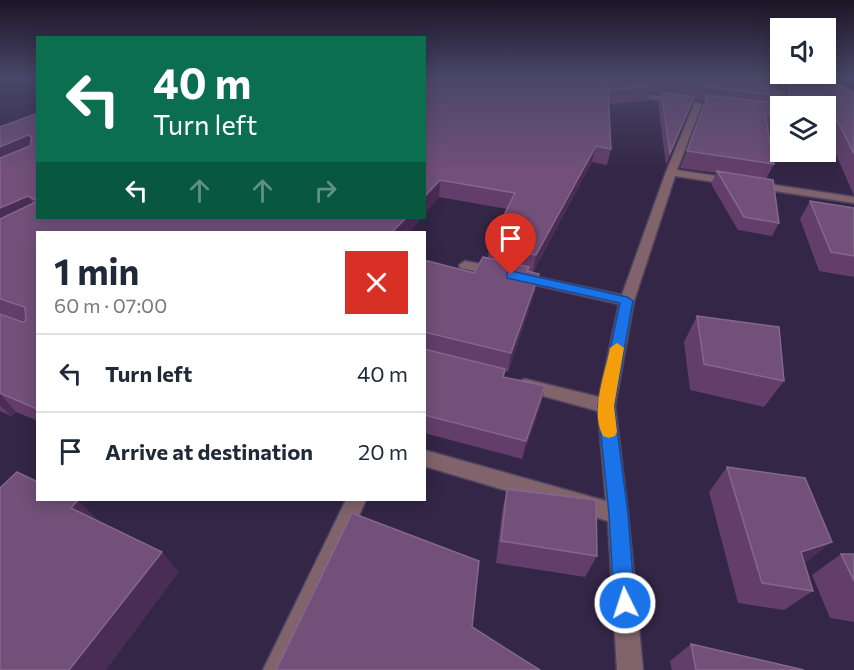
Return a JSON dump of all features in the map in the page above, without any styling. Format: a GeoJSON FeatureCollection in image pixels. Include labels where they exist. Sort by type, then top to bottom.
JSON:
{"type":"FeatureCollection","features":[{"type":"Feature","properties":{"kind":"street"},"geometry":{"type":"LineString","coordinates":[[630,670],[618,514],[606,406],[627,301],[671,172],[702,109]]}},
{"type":"Feature","properties":{"kind":"street"},"geometry":{"type":"LineString","coordinates":[[763,114],[780,114],[778,109]]}},
{"type":"Feature","properties":{"kind":"street"},"geometry":{"type":"LineString","coordinates":[[671,172],[854,200]]}},
{"type":"Feature","properties":{"kind":"street"},"geometry":{"type":"LineString","coordinates":[[465,265],[627,301]]}},
{"type":"Feature","properties":{"kind":"street"},"geometry":{"type":"LineString","coordinates":[[504,380],[606,406]]}},
{"type":"Feature","properties":{"kind":"street"},"geometry":{"type":"LineString","coordinates":[[426,459],[618,514]]}},
{"type":"Feature","properties":{"kind":"street"},"geometry":{"type":"LineString","coordinates":[[276,670],[356,501]]}},
{"type":"Feature","properties":{"kind":"building"},"geometry":{"type":"Polygon","coordinates":[[[426,109],[609,109],[611,149],[596,146],[536,255],[489,245],[515,193],[440,180],[426,195],[426,109]]]}},
{"type":"Feature","properties":{"kind":"building"},"geometry":{"type":"Polygon","coordinates":[[[664,109],[689,109],[670,153],[664,109]]]}},
{"type":"Feature","properties":{"kind":"building"},"geometry":{"type":"Polygon","coordinates":[[[703,109],[770,109],[770,115],[765,114],[770,142],[770,162],[774,164],[687,151],[703,109]]]}},
{"type":"Feature","properties":{"kind":"building"},"geometry":{"type":"Polygon","coordinates":[[[836,109],[854,109],[854,154],[836,122],[836,109]]]}},
{"type":"Feature","properties":{"kind":"building"},"geometry":{"type":"Polygon","coordinates":[[[36,114],[36,200],[28,196],[0,208],[0,158],[30,146],[32,137],[28,135],[0,147],[0,127],[36,114]]]}},
{"type":"Feature","properties":{"kind":"building"},"geometry":{"type":"Polygon","coordinates":[[[717,171],[773,180],[779,223],[744,217],[717,171]]]}},
{"type":"Feature","properties":{"kind":"building"},"geometry":{"type":"Polygon","coordinates":[[[810,201],[854,208],[854,256],[831,252],[810,201]]]}},
{"type":"Feature","properties":{"kind":"building"},"geometry":{"type":"Polygon","coordinates":[[[36,202],[36,219],[405,219],[393,231],[36,231],[36,409],[0,393],[0,314],[23,322],[26,320],[25,307],[0,299],[0,219],[36,202]]]}},
{"type":"Feature","properties":{"kind":"building"},"geometry":{"type":"Polygon","coordinates":[[[483,257],[529,267],[527,271],[539,274],[511,353],[426,332],[426,261],[474,273],[483,257]]]}},
{"type":"Feature","properties":{"kind":"building"},"geometry":{"type":"Polygon","coordinates":[[[697,316],[779,327],[784,381],[704,364],[697,316]]]}},
{"type":"Feature","properties":{"kind":"building"},"geometry":{"type":"Polygon","coordinates":[[[426,349],[505,369],[503,377],[545,386],[526,441],[426,416],[426,349]]]}},
{"type":"Feature","properties":{"kind":"building"},"geometry":{"type":"Polygon","coordinates":[[[727,467],[805,478],[832,542],[801,552],[813,591],[762,583],[727,467]]]}},
{"type":"Feature","properties":{"kind":"building"},"geometry":{"type":"Polygon","coordinates":[[[17,472],[36,481],[36,501],[77,501],[71,508],[162,552],[69,670],[0,670],[0,488],[17,472]]]}},
{"type":"Feature","properties":{"kind":"building"},"geometry":{"type":"Polygon","coordinates":[[[507,489],[596,500],[597,556],[501,541],[507,489]]]}},
{"type":"Feature","properties":{"kind":"building"},"geometry":{"type":"Polygon","coordinates":[[[352,513],[479,561],[472,627],[540,670],[276,670],[352,513]]]}},
{"type":"Feature","properties":{"kind":"building"},"geometry":{"type":"Polygon","coordinates":[[[841,554],[854,554],[854,581],[841,554]]]}},
{"type":"Feature","properties":{"kind":"building"},"geometry":{"type":"Polygon","coordinates":[[[691,644],[804,670],[696,670],[691,644]]]}},
{"type":"Feature","properties":{"kind":"slow traffic"},"geometry":{"type":"LineString","coordinates":[[609,432],[606,406],[617,348]]}},
{"type":"Feature","properties":{"kind":"route"},"geometry":{"type":"LineString","coordinates":[[511,275],[627,301],[606,406],[625,603]]}}]}
